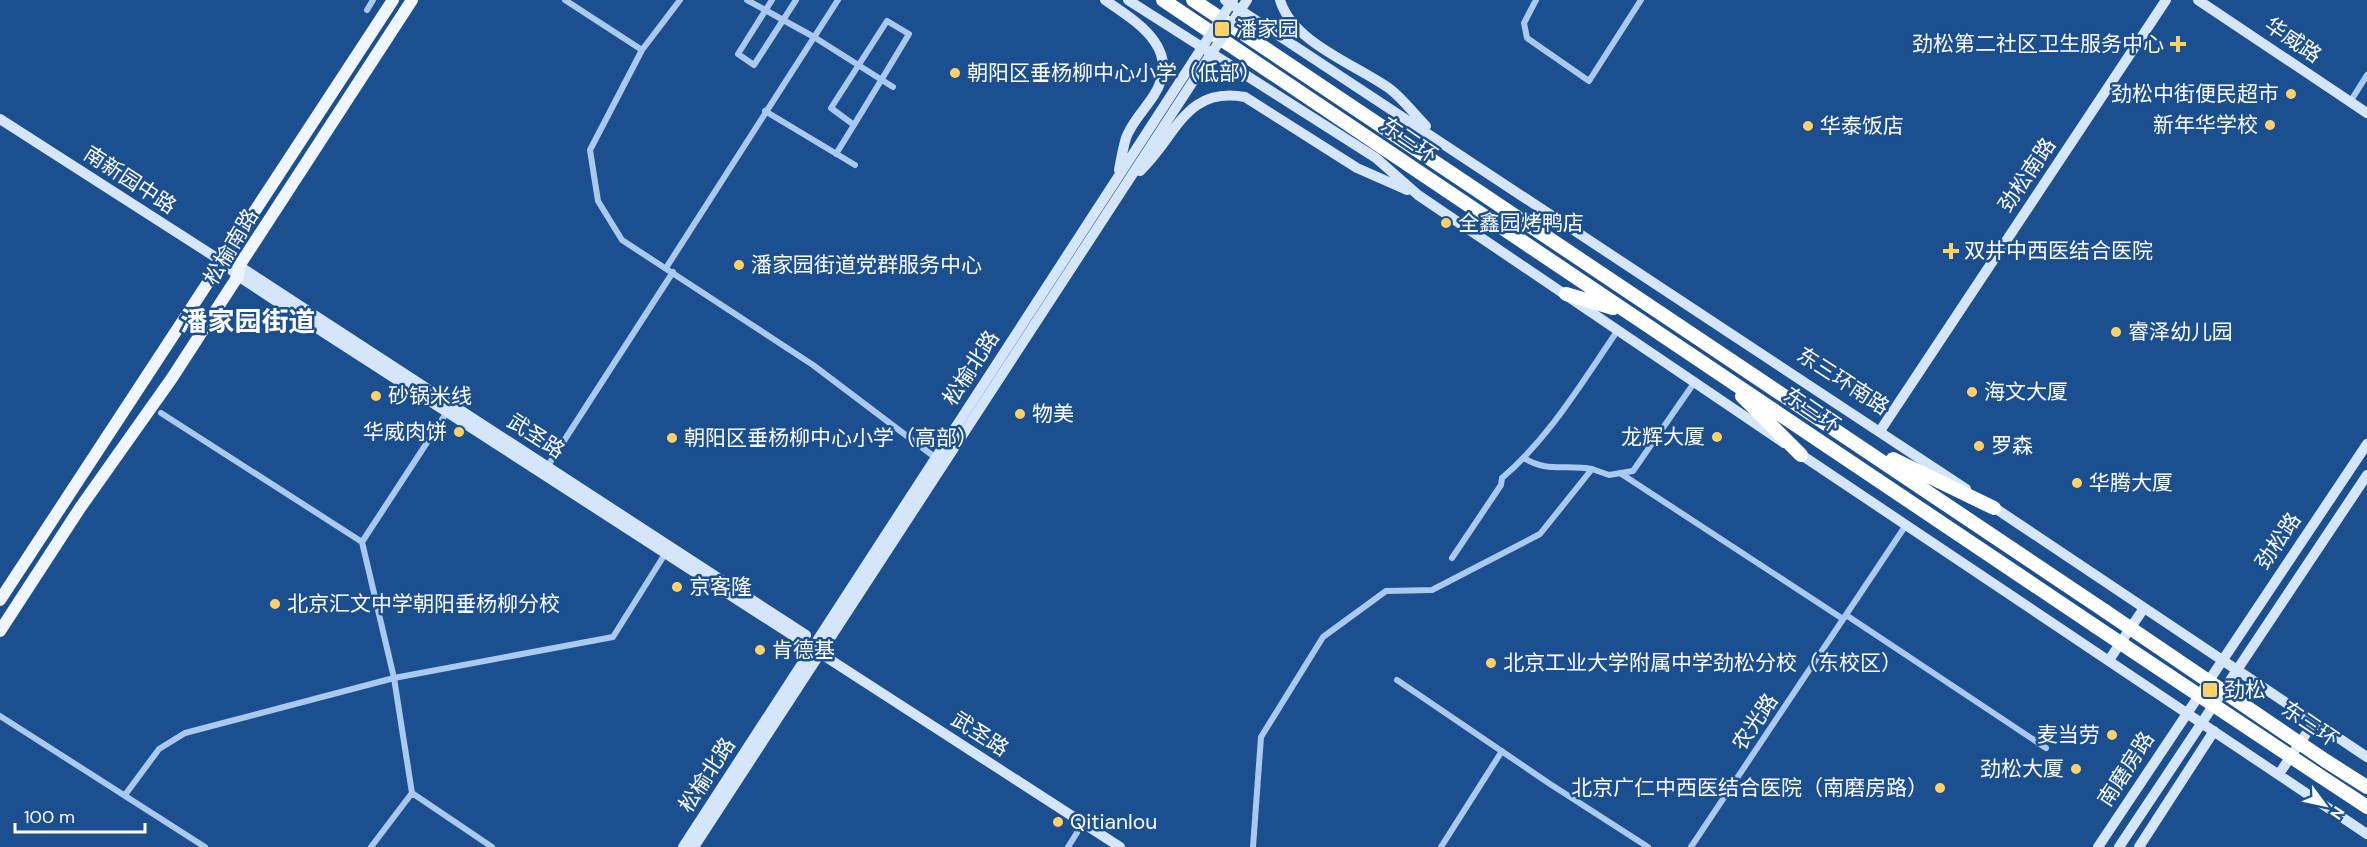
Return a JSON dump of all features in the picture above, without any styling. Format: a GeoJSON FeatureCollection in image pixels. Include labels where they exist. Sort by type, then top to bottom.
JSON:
{"type":"FeatureCollection","features":[{"type":"Feature","properties":{"kind":"highway","name":"东三环"},"geometry":{"type":"LineString","coordinates":[[1163,0],[2367,807]]}},
{"type":"Feature","properties":{"kind":"highway","name":"东三环"},"geometry":{"type":"LineString","coordinates":[[1193,0],[2367,787]]}},
{"type":"Feature","properties":{"kind":"highway"},"geometry":{"type":"LineString","coordinates":[[1566,294],[1630,314]]}},
{"type":"Feature","properties":{"kind":"highway"},"geometry":{"type":"LineString","coordinates":[[1722,375],[1801,455]]}},
{"type":"Feature","properties":{"kind":"highway"},"geometry":{"type":"LineString","coordinates":[[1851,439],[1994,508]]}},
{"type":"Feature","properties":{"kind":"main road","name":"松榆南路"},"geometry":{"type":"LineString","coordinates":[[0,600],[393,0]]}},
{"type":"Feature","properties":{"kind":"main road","name":"松榆南路"},"geometry":{"type":"LineString","coordinates":[[0,631],[80,508],[172,378],[412,0]]}},
{"type":"Feature","properties":{"kind":"street"},"geometry":{"type":"LineString","coordinates":[[367,10],[373,0]]}},
{"type":"Feature","properties":{"kind":"street"},"geometry":{"type":"LineString","coordinates":[[565,0],[642,50]]}},
{"type":"Feature","properties":{"kind":"street"},"geometry":{"type":"LineString","coordinates":[[680,0],[642,50],[590,150],[598,201],[622,240],[813,365],[936,458]]}},
{"type":"Feature","properties":{"kind":"street"},"geometry":{"type":"LineString","coordinates":[[747,0],[814,37],[893,87]]}},
{"type":"Feature","properties":{"kind":"street"},"geometry":{"type":"LineString","coordinates":[[772,0],[738,54],[754,65],[796,0]]}},
{"type":"Feature","properties":{"kind":"street"},"geometry":{"type":"LineString","coordinates":[[547,467],[670,270],[765,111],[838,0]]}},
{"type":"Feature","properties":{"kind":"street"},"geometry":{"type":"LineString","coordinates":[[1105,0],[1149,33],[1159,45],[1162,60],[1162,75],[1156,92],[1127,136],[1123,180]]}},
{"type":"Feature","properties":{"kind":"street"},"geometry":{"type":"LineString","coordinates":[[1128,0],[1376,158],[1418,195],[1524,268],[1566,294],[1801,455],[2367,834]]}},
{"type":"Feature","properties":{"kind":"street"},"geometry":{"type":"LineString","coordinates":[[1225,0],[1441,141]]}},
{"type":"Feature","properties":{"kind":"street","name":"松榆北路"},"geometry":{"type":"LineString","coordinates":[[683,847],[817,648],[1123,180],[1198,63],[1233,0]]}},
{"type":"Feature","properties":{"kind":"street"},"geometry":{"type":"LineString","coordinates":[[1198,63],[1246,0]]}},
{"type":"Feature","properties":{"kind":"street"},"geometry":{"type":"LineString","coordinates":[[1280,0],[1284,14],[1299,32],[1391,90],[1441,141]]}},
{"type":"Feature","properties":{"kind":"street"},"geometry":{"type":"LineString","coordinates":[[1536,0],[1524,23],[1527,38],[1588,81],[1641,0]]}},
{"type":"Feature","properties":{"kind":"street","name":"劲松南路"},"geometry":{"type":"LineString","coordinates":[[1880,431],[2166,0]]}},
{"type":"Feature","properties":{"kind":"street","name":"华威路"},"geometry":{"type":"LineString","coordinates":[[2198,0],[2367,113]]}},
{"type":"Feature","properties":{"kind":"street"},"geometry":{"type":"LineString","coordinates":[[836,154],[882,80],[909,34],[887,21],[831,108],[854,125]]}},
{"type":"Feature","properties":{"kind":"street"},"geometry":{"type":"LineString","coordinates":[[2350,102],[2367,75]]}},
{"type":"Feature","properties":{"kind":"street"},"geometry":{"type":"LineString","coordinates":[[1123,180],[1158,154],[1186,114],[1206,98],[1228,94],[1245,97],[1357,168],[1418,195]]}},
{"type":"Feature","properties":{"kind":"street"},"geometry":{"type":"LineString","coordinates":[[765,111],[855,165]]}},
{"type":"Feature","properties":{"kind":"street","name":"南新园中路"},"geometry":{"type":"LineString","coordinates":[[0,119],[238,271]]}},
{"type":"Feature","properties":{"kind":"street","name":"东三环南路"},"geometry":{"type":"LineString","coordinates":[[1441,141],[2367,757]]}},
{"type":"Feature","properties":{"kind":"street","name":"松榆北路"},"geometry":{"type":"LineString","coordinates":[[694,847],[936,458],[1123,180]]}},
{"type":"Feature","properties":{"kind":"street","name":"武圣路"},"geometry":{"type":"LineString","coordinates":[[238,271],[447,412],[665,554],[817,648]]}},
{"type":"Feature","properties":{"kind":"street","name":"武圣路"},"geometry":{"type":"LineString","coordinates":[[238,271],[547,467],[1120,847]]}},
{"type":"Feature","properties":{"kind":"street"},"geometry":{"type":"LineString","coordinates":[[1452,558],[1501,485],[1502,478],[1548,432],[1618,330]]}},
{"type":"Feature","properties":{"kind":"street"},"geometry":{"type":"LineString","coordinates":[[1524,458],[1539,468],[1571,465],[1609,475],[1633,471],[1694,382]]}},
{"type":"Feature","properties":{"kind":"street"},"geometry":{"type":"LineString","coordinates":[[362,542],[447,412]]}},
{"type":"Feature","properties":{"kind":"street"},"geometry":{"type":"LineString","coordinates":[[161,413],[362,542],[394,678],[412,793],[371,847]]}},
{"type":"Feature","properties":{"kind":"street","name":"劲松路"},"geometry":{"type":"LineString","coordinates":[[2186,711],[2367,444]]}},
{"type":"Feature","properties":{"kind":"street"},"geometry":{"type":"LineString","coordinates":[[1253,847],[1261,737],[1323,637],[1386,591],[1432,590],[1540,534],[1592,469]]}},
{"type":"Feature","properties":{"kind":"street"},"geometry":{"type":"LineString","coordinates":[[1620,473],[2046,748]]}},
{"type":"Feature","properties":{"kind":"street","name":"劲松路"},"geometry":{"type":"LineString","coordinates":[[2201,722],[2367,476]]}},
{"type":"Feature","properties":{"kind":"street","name":"农光路"},"geometry":{"type":"LineString","coordinates":[[1691,847],[1906,525]]}},
{"type":"Feature","properties":{"kind":"street"},"geometry":{"type":"LineString","coordinates":[[125,795],[159,749],[185,733],[394,678],[613,637],[665,554]]}},
{"type":"Feature","properties":{"kind":"street"},"geometry":{"type":"LineString","coordinates":[[2109,660],[2144,608]]}},
{"type":"Feature","properties":{"kind":"street"},"geometry":{"type":"LineString","coordinates":[[1397,680],[1648,847]]}},
{"type":"Feature","properties":{"kind":"street","name":"南磨房路"},"geometry":{"type":"LineString","coordinates":[[2098,847],[2186,711]]}},
{"type":"Feature","properties":{"kind":"street"},"geometry":{"type":"LineString","coordinates":[[0,716],[205,847]]}},
{"type":"Feature","properties":{"kind":"street","name":"南磨房路"},"geometry":{"type":"LineString","coordinates":[[2120,847],[2201,722]]}},
{"type":"Feature","properties":{"kind":"street"},"geometry":{"type":"LineString","coordinates":[[2279,774],[2314,722]]}},
{"type":"Feature","properties":{"kind":"street"},"geometry":{"type":"LineString","coordinates":[[2139,847],[2214,731]]}},
{"type":"Feature","properties":{"kind":"street"},"geometry":{"type":"LineString","coordinates":[[1441,847],[1502,751]]}},
{"type":"Feature","properties":{"kind":"street"},"geometry":{"type":"LineString","coordinates":[[412,793],[492,847]]}},
{"type":"Feature","properties":{"kind":"street"},"geometry":{"type":"LineString","coordinates":[[1068,847],[1083,823]]}},
{"type":"Feature","properties":{"kind":"place","name":"潘家园"},"geometry":{"type":"Point","coordinates":[1222,29]}},
{"type":"Feature","properties":{"kind":"place","name":"劲松第二社区卫生服务中心"},"geometry":{"type":"Point","coordinates":[2178,44]}},
{"type":"Feature","properties":{"kind":"place","name":"朝阳区垂杨柳中心小学（低部）"},"geometry":{"type":"Point","coordinates":[955,73]}},
{"type":"Feature","properties":{"kind":"place","name":"劲松中街便民超市"},"geometry":{"type":"Point","coordinates":[2291,94]}},
{"type":"Feature","properties":{"kind":"place","name":"新年华学校"},"geometry":{"type":"Point","coordinates":[2270,125]}},
{"type":"Feature","properties":{"kind":"place","name":"华泰饭店"},"geometry":{"type":"Point","coordinates":[1808,126]}},
{"type":"Feature","properties":{"kind":"place","name":"全鑫园烤鸭店"},"geometry":{"type":"Point","coordinates":[1446,223]}},
{"type":"Feature","properties":{"kind":"place","name":"双井中西医结合医院"},"geometry":{"type":"Point","coordinates":[1951,251]}},
{"type":"Feature","properties":{"kind":"place","name":"潘家园街道党群服务中心"},"geometry":{"type":"Point","coordinates":[739,265]}},
{"type":"Feature","properties":{"kind":"place","name":"睿泽幼儿园"},"geometry":{"type":"Point","coordinates":[2116,332]}},
{"type":"Feature","properties":{"kind":"place","name":"海文大厦"},"geometry":{"type":"Point","coordinates":[1972,392]}},
{"type":"Feature","properties":{"kind":"place","name":"砂锅米线"},"geometry":{"type":"Point","coordinates":[376,396]}},
{"type":"Feature","properties":{"kind":"place","name":"物美"},"geometry":{"type":"Point","coordinates":[1020,414]}},
{"type":"Feature","properties":{"kind":"place","name":"华威肉饼"},"geometry":{"type":"Point","coordinates":[459,432]}},
{"type":"Feature","properties":{"kind":"place","name":"龙辉大厦"},"geometry":{"type":"Point","coordinates":[1717,437]}},
{"type":"Feature","properties":{"kind":"place","name":"朝阳区垂杨柳中心小学（高部）"},"geometry":{"type":"Point","coordinates":[672,438]}},
{"type":"Feature","properties":{"kind":"place","name":"罗森"},"geometry":{"type":"Point","coordinates":[1979,446]}},
{"type":"Feature","properties":{"kind":"place","name":"华腾大厦"},"geometry":{"type":"Point","coordinates":[2077,483]}},
{"type":"Feature","properties":{"kind":"place","name":"京客隆"},"geometry":{"type":"Point","coordinates":[677,587]}},
{"type":"Feature","properties":{"kind":"place","name":"北京汇文中学朝阳垂杨柳分校"},"geometry":{"type":"Point","coordinates":[275,604]}},
{"type":"Feature","properties":{"kind":"place","name":"肯德基"},"geometry":{"type":"Point","coordinates":[760,650]}},
{"type":"Feature","properties":{"kind":"place","name":"北京工业大学附属中学劲松分校（东校区）"},"geometry":{"type":"Point","coordinates":[1491,663]}},
{"type":"Feature","properties":{"kind":"place","name":"劲松"},"geometry":{"type":"Point","coordinates":[2210,690]}},
{"type":"Feature","properties":{"kind":"place","name":"麦当劳"},"geometry":{"type":"Point","coordinates":[2112,735]}},
{"type":"Feature","properties":{"kind":"place","name":"劲松大厦"},"geometry":{"type":"Point","coordinates":[2076,769]}},
{"type":"Feature","properties":{"kind":"place","name":"北京广仁中西医结合医院（南磨房路）"},"geometry":{"type":"Point","coordinates":[1940,788]}},
{"type":"Feature","properties":{"kind":"place","name":"Qitianlou"},"geometry":{"type":"Point","coordinates":[1058,822]}},
{"type":"Feature","properties":{"kind":"district","name":"潘家园街道"},"geometry":{"type":"Point","coordinates":[248,322]}}]}
